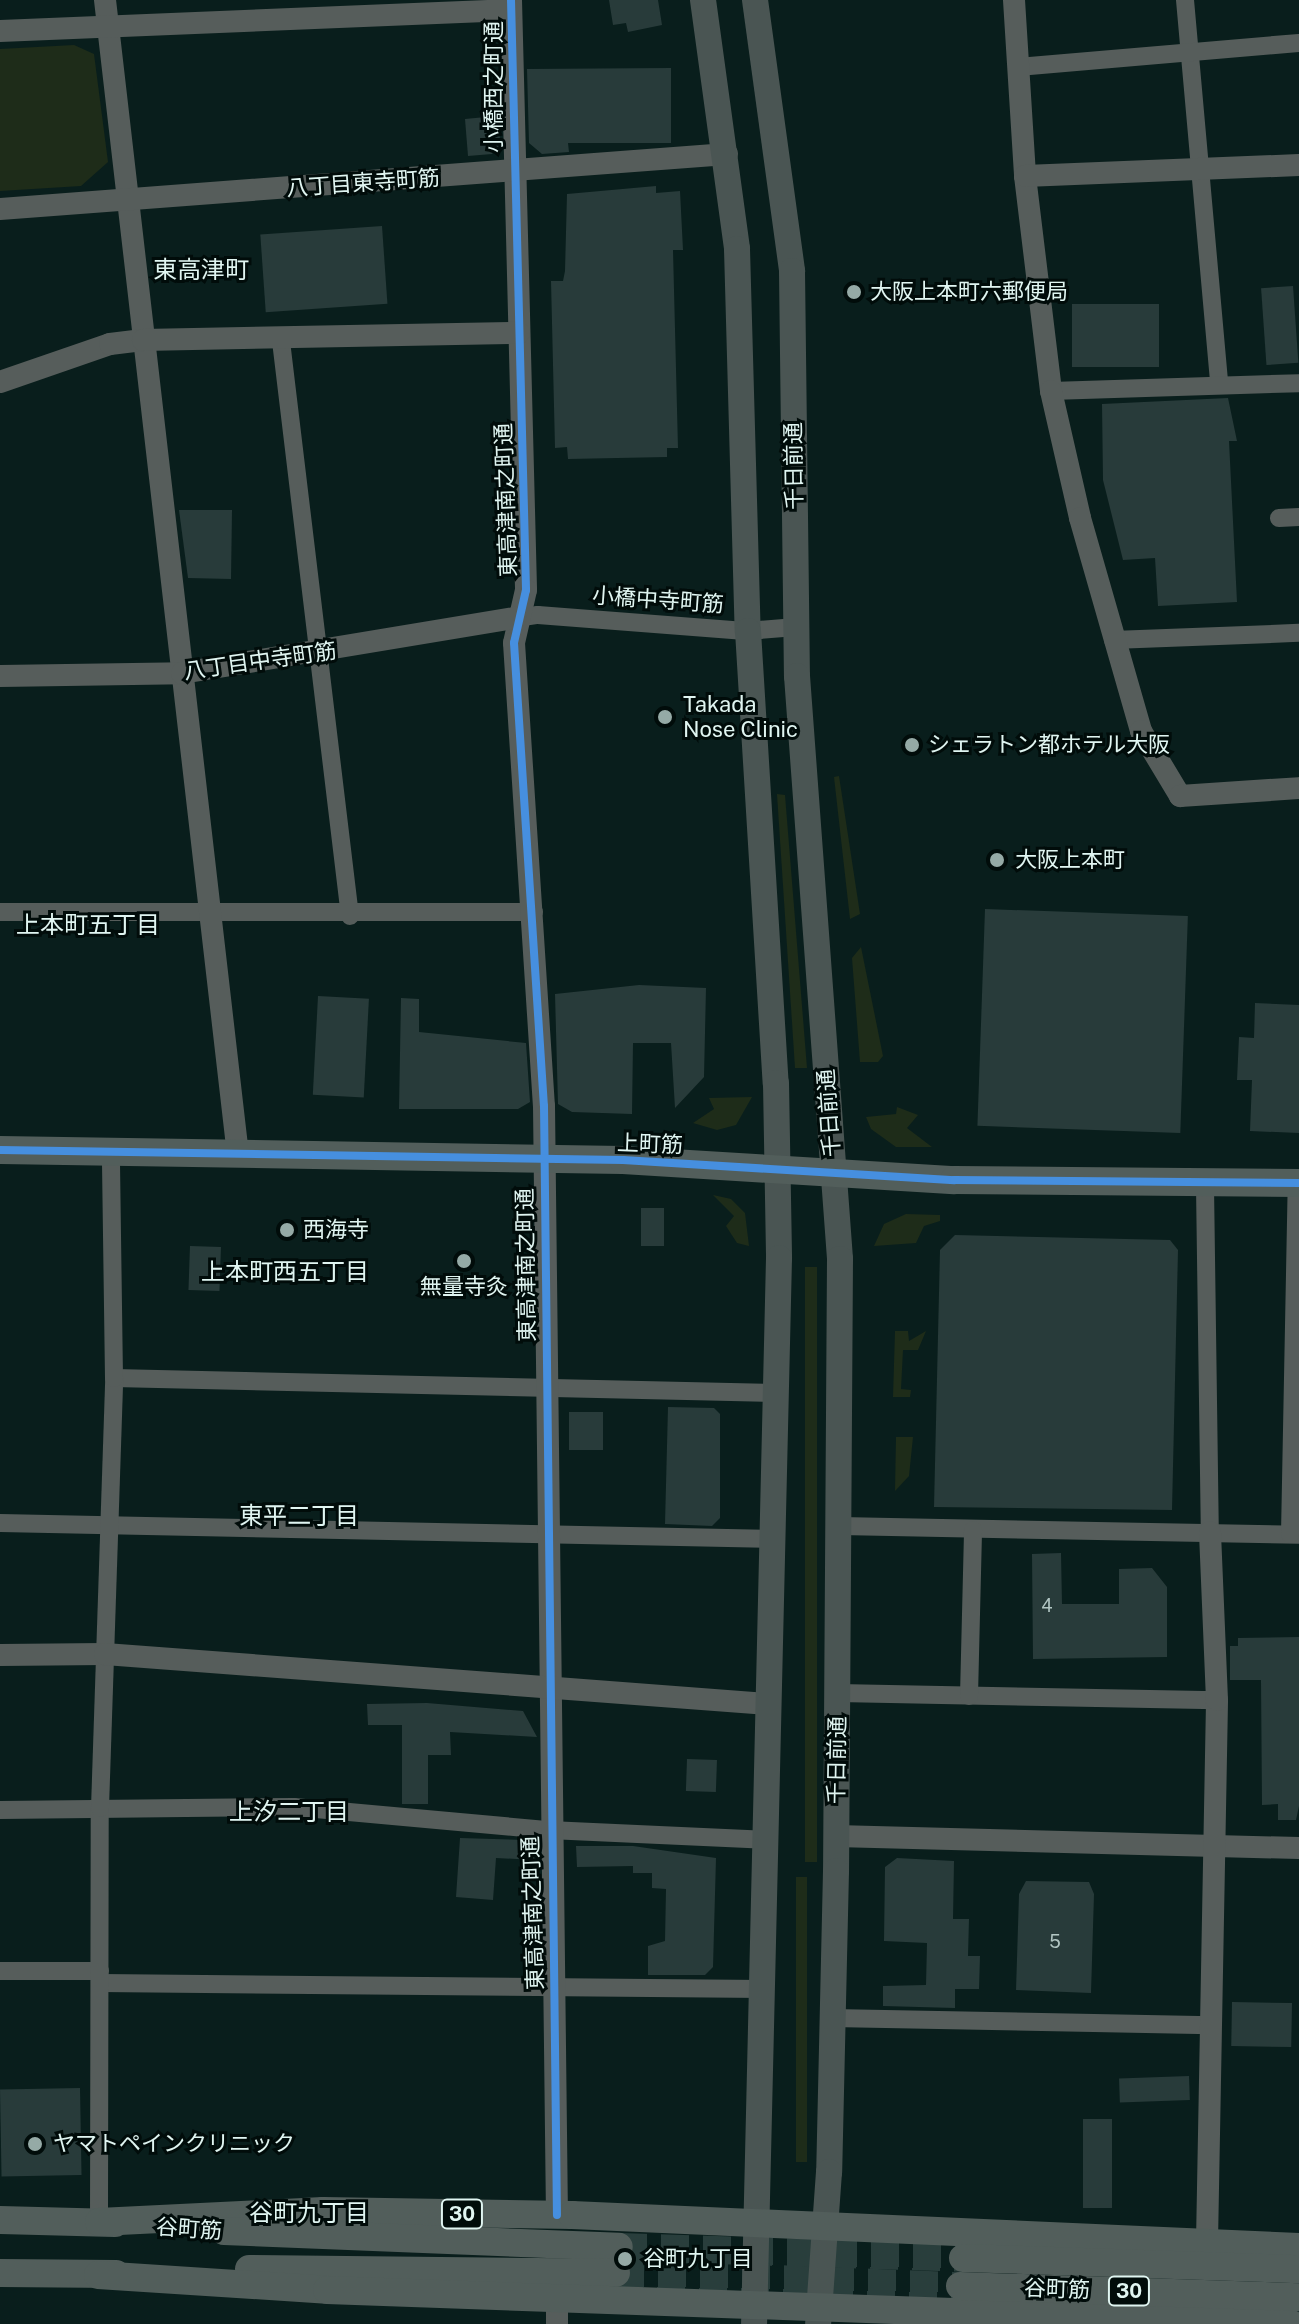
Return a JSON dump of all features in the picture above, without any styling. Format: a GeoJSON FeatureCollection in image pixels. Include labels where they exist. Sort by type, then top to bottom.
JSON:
{"type":"FeatureCollection","features":[{"type":"Feature","properties":{"kind":"main road"},"geometry":{"type":"LineString","coordinates":[[703,0],[727,154],[737,249],[748,631],[776,1083],[768,1840],[755,2314]]}},
{"type":"Feature","properties":{"kind":"main road","name":"千日前通"},"geometry":{"type":"LineString","coordinates":[[755,0],[792,271],[796,627],[834,1173],[840,1526],[836,1836],[825,2226],[818,2315]]}},
{"type":"Feature","properties":{"kind":"main road","name":"上町筋"},"geometry":{"type":"LineString","coordinates":[[0,1150],[775,1168],[834,1173],[1205,1186],[1298,1183]]}},
{"type":"Feature","properties":{"kind":"main road","name":"30"},"geometry":{"type":"LineString","coordinates":[[99,2222],[323,2211],[557,2215],[1299,2247]]}},
{"type":"Feature","properties":{"kind":"main road","name":"谷町筋"},"geometry":{"type":"LineString","coordinates":[[0,2220],[99,2222],[618,2260],[98,2275],[0,2273]]}},
{"type":"Feature","properties":{"kind":"main road","name":"谷町筋"},"geometry":{"type":"LineString","coordinates":[[963,2258],[1299,2269]]}},
{"type":"Feature","properties":{"kind":"main road","name":"30"},"geometry":{"type":"LineString","coordinates":[[98,2275],[557,2310],[1291,2324]]}},
{"type":"Feature","properties":{"kind":"main road","name":"谷町筋"},"geometry":{"type":"LineString","coordinates":[[960,2286],[1299,2297]]}},
{"type":"Feature","properties":{"kind":"street"},"geometry":{"type":"LineString","coordinates":[[105,0],[182,673],[214,916],[238,1154]]}},
{"type":"Feature","properties":{"kind":"street"},"geometry":{"type":"LineString","coordinates":[[1014,0],[1025,176],[1051,391],[1113,640],[1141,731],[1180,796],[1299,788]]}},
{"type":"Feature","properties":{"kind":"street"},"geometry":{"type":"LineString","coordinates":[[1185,0],[1219,382]]}},
{"type":"Feature","properties":{"kind":"street"},"geometry":{"type":"LineString","coordinates":[[0,31],[511,5]]}},
{"type":"Feature","properties":{"kind":"street","name":"小橋西之町通"},"geometry":{"type":"LineString","coordinates":[[511,5],[512,173]]}},
{"type":"Feature","properties":{"kind":"street"},"geometry":{"type":"LineString","coordinates":[[1018,67],[1299,43]]}},
{"type":"Feature","properties":{"kind":"street","name":"八丁目東寺町筋"},"geometry":{"type":"LineString","coordinates":[[0,209],[512,173],[727,154]]}},
{"type":"Feature","properties":{"kind":"street"},"geometry":{"type":"LineString","coordinates":[[1025,176],[1299,165]]}},
{"type":"Feature","properties":{"kind":"street","name":"東高津南之町通"},"geometry":{"type":"LineString","coordinates":[[512,173],[526,590],[516,618],[534,912],[543,1162],[552,1691],[549,1830],[557,2215]]}},
{"type":"Feature","properties":{"kind":"street"},"geometry":{"type":"LineString","coordinates":[[0,382],[110,344],[143,340],[281,341],[519,333]]}},
{"type":"Feature","properties":{"kind":"street"},"geometry":{"type":"LineString","coordinates":[[281,341],[350,916]]}},
{"type":"Feature","properties":{"kind":"street"},"geometry":{"type":"LineString","coordinates":[[1051,391],[1219,382],[1299,383]]}},
{"type":"Feature","properties":{"kind":"street"},"geometry":{"type":"LineString","coordinates":[[1279,518],[1299,517]]}},
{"type":"Feature","properties":{"kind":"street","name":"小橋中寺町筋"},"geometry":{"type":"LineString","coordinates":[[516,618],[748,631],[796,627]]}},
{"type":"Feature","properties":{"kind":"street","name":"八丁目中寺町筋"},"geometry":{"type":"LineString","coordinates":[[0,676],[182,673],[320,654],[516,618]]}},
{"type":"Feature","properties":{"kind":"street"},"geometry":{"type":"LineString","coordinates":[[1113,640],[1299,633]]}},
{"type":"Feature","properties":{"kind":"street"},"geometry":{"type":"LineString","coordinates":[[0,912],[350,916],[534,912]]}},
{"type":"Feature","properties":{"kind":"street"},"geometry":{"type":"LineString","coordinates":[[99,2222],[100,1808],[114,1378],[111,1153]]}},
{"type":"Feature","properties":{"kind":"street"},"geometry":{"type":"LineString","coordinates":[[840,1526],[1294,1534],[1298,1183]]}},
{"type":"Feature","properties":{"kind":"street"},"geometry":{"type":"LineString","coordinates":[[1205,1186],[1210,1532],[1217,1700],[1207,2242]]}},
{"type":"Feature","properties":{"kind":"street"},"geometry":{"type":"LineString","coordinates":[[114,1378],[774,1393]]}},
{"type":"Feature","properties":{"kind":"street"},"geometry":{"type":"LineString","coordinates":[[0,1523],[770,1539]]}},
{"type":"Feature","properties":{"kind":"street"},"geometry":{"type":"LineString","coordinates":[[969,1696],[973,1530]]}},
{"type":"Feature","properties":{"kind":"street"},"geometry":{"type":"LineString","coordinates":[[0,1655],[105,1654],[552,1691],[769,1704]]}},
{"type":"Feature","properties":{"kind":"street"},"geometry":{"type":"LineString","coordinates":[[838,1693],[1217,1700]]}},
{"type":"Feature","properties":{"kind":"street"},"geometry":{"type":"LineString","coordinates":[[0,1810],[294,1807],[549,1830],[768,1840]]}},
{"type":"Feature","properties":{"kind":"street"},"geometry":{"type":"LineString","coordinates":[[836,1836],[1299,1848]]}},
{"type":"Feature","properties":{"kind":"street"},"geometry":{"type":"LineString","coordinates":[[0,1971],[100,1977],[554,1989],[765,1989]]}},
{"type":"Feature","properties":{"kind":"street"},"geometry":{"type":"LineString","coordinates":[[832,2018],[1212,2025]]}},
{"type":"Feature","properties":{"kind":"green space"},"geometry":{"type":"Polygon","coordinates":[[[74,45],[94,54],[108,162],[81,186],[0,191],[0,49],[74,45]]]}},
{"type":"Feature","properties":{"kind":"green space"},"geometry":{"type":"Polygon","coordinates":[[[839,776],[860,914],[850,919],[834,777],[839,776]]]}},
{"type":"Feature","properties":{"kind":"green space"},"geometry":{"type":"Polygon","coordinates":[[[777,794],[785,795],[807,1068],[795,1068],[777,794]]]}},
{"type":"Feature","properties":{"kind":"green space"},"geometry":{"type":"Polygon","coordinates":[[[861,947],[883,1056],[878,1062],[860,1062],[852,958],[861,947]]]}},
{"type":"Feature","properties":{"kind":"green space"},"geometry":{"type":"Polygon","coordinates":[[[752,1097],[736,1125],[717,1130],[693,1123],[714,1109],[709,1098],[752,1097]]]}},
{"type":"Feature","properties":{"kind":"green space"},"geometry":{"type":"Polygon","coordinates":[[[897,1107],[918,1115],[907,1128],[932,1147],[896,1147],[871,1129],[866,1117],[896,1114],[897,1107]]]}},
{"type":"Feature","properties":{"kind":"green space"},"geometry":{"type":"Polygon","coordinates":[[[713,1195],[731,1199],[745,1213],[749,1246],[737,1243],[726,1226],[734,1216],[713,1195]]]}},
{"type":"Feature","properties":{"kind":"green space"},"geometry":{"type":"Polygon","coordinates":[[[906,1214],[940,1215],[940,1221],[924,1226],[916,1243],[874,1246],[884,1224],[906,1214]]]}},
{"type":"Feature","properties":{"kind":"green space"},"geometry":{"type":"Polygon","coordinates":[[[805,1267],[817,1267],[817,1862],[805,1862],[805,1267]]]}},
{"type":"Feature","properties":{"kind":"green space"},"geometry":{"type":"Polygon","coordinates":[[[895,1331],[908,1331],[909,1341],[926,1331],[918,1350],[903,1350],[901,1389],[911,1390],[910,1397],[893,1397],[895,1331]]]}},
{"type":"Feature","properties":{"kind":"green space"},"geometry":{"type":"Polygon","coordinates":[[[896,1437],[913,1437],[909,1476],[895,1491],[896,1437]]]}},
{"type":"Feature","properties":{"kind":"green space"},"geometry":{"type":"Polygon","coordinates":[[[796,1877],[807,1877],[807,2162],[796,2162],[796,1877]]]}},
{"type":"Feature","properties":{"kind":"building"},"geometry":{"type":"Polygon","coordinates":[[[609,0],[658,0],[662,25],[628,32],[626,23],[613,25],[609,0]]]}},
{"type":"Feature","properties":{"kind":"building"},"geometry":{"type":"Polygon","coordinates":[[[671,68],[671,143],[568,143],[569,152],[542,154],[529,143],[527,69],[671,68]]]}},
{"type":"Feature","properties":{"kind":"building"},"geometry":{"type":"Polygon","coordinates":[[[496,116],[501,144],[492,154],[468,156],[465,119],[496,116]]]}},
{"type":"Feature","properties":{"kind":"building"},"geometry":{"type":"Polygon","coordinates":[[[656,186],[656,193],[680,191],[683,250],[673,250],[678,448],[667,448],[667,457],[568,459],[567,447],[555,448],[551,281],[563,281],[565,271],[567,194],[656,186]]]}},
{"type":"Feature","properties":{"kind":"building"},"geometry":{"type":"Polygon","coordinates":[[[382,226],[387,304],[266,312],[260,235],[382,226]]]}},
{"type":"Feature","properties":{"kind":"building"},"geometry":{"type":"Polygon","coordinates":[[[1293,286],[1298,363],[1266,365],[1261,288],[1293,286]]]}},
{"type":"Feature","properties":{"kind":"building"},"geometry":{"type":"Polygon","coordinates":[[[1072,304],[1159,304],[1159,367],[1072,367],[1072,304]]]}},
{"type":"Feature","properties":{"kind":"building"},"geometry":{"type":"Polygon","coordinates":[[[1228,398],[1237,441],[1229,441],[1237,602],[1158,606],[1155,558],[1123,560],[1103,480],[1102,404],[1228,398]]]}},
{"type":"Feature","properties":{"kind":"building"},"geometry":{"type":"Polygon","coordinates":[[[179,510],[232,510],[231,579],[188,578],[179,510]]]}},
{"type":"Feature","properties":{"kind":"building"},"geometry":{"type":"Polygon","coordinates":[[[985,909],[1188,916],[1180,1133],[977,1126],[985,909]]]}},
{"type":"Feature","properties":{"kind":"building"},"geometry":{"type":"Polygon","coordinates":[[[639,985],[706,988],[704,1077],[675,1108],[671,1043],[633,1043],[632,1114],[572,1112],[558,1104],[555,994],[639,985]]]}},
{"type":"Feature","properties":{"kind":"building"},"geometry":{"type":"Polygon","coordinates":[[[318,996],[369,999],[364,1098],[313,1095],[318,996]]]}},
{"type":"Feature","properties":{"kind":"building"},"geometry":{"type":"Polygon","coordinates":[[[401,998],[419,999],[419,1032],[526,1043],[530,1102],[518,1109],[399,1109],[401,998]]]}},
{"type":"Feature","properties":{"kind":"building"},"geometry":{"type":"Polygon","coordinates":[[[1255,1003],[1299,1005],[1299,1133],[1250,1131],[1252,1080],[1237,1080],[1239,1037],[1254,1038],[1255,1003]]]}},
{"type":"Feature","properties":{"kind":"building"},"geometry":{"type":"Polygon","coordinates":[[[641,1208],[664,1208],[664,1246],[641,1246],[641,1208]]]}},
{"type":"Feature","properties":{"kind":"building"},"geometry":{"type":"Polygon","coordinates":[[[955,1235],[1170,1240],[1178,1250],[1172,1510],[934,1507],[940,1250],[955,1235]]]}},
{"type":"Feature","properties":{"kind":"building"},"geometry":{"type":"Polygon","coordinates":[[[190,1246],[221,1247],[219,1291],[188,1290],[190,1246]]]}},
{"type":"Feature","properties":{"kind":"building"},"geometry":{"type":"Polygon","coordinates":[[[668,1407],[714,1408],[720,1414],[720,1518],[712,1526],[665,1524],[668,1407]]]}},
{"type":"Feature","properties":{"kind":"building"},"geometry":{"type":"Polygon","coordinates":[[[569,1412],[603,1412],[603,1450],[569,1450],[569,1412]]]}},
{"type":"Feature","properties":{"kind":"building"},"geometry":{"type":"Polygon","coordinates":[[[1061,1553],[1062,1604],[1119,1604],[1119,1569],[1152,1568],[1167,1587],[1167,1657],[1033,1659],[1032,1554],[1061,1553]]]}},
{"type":"Feature","properties":{"kind":"building"},"geometry":{"type":"Polygon","coordinates":[[[1299,1637],[1299,1806],[1296,1820],[1278,1820],[1278,1804],[1262,1805],[1261,1680],[1230,1680],[1230,1646],[1238,1646],[1238,1638],[1299,1637]]]}},
{"type":"Feature","properties":{"kind":"building"},"geometry":{"type":"Polygon","coordinates":[[[427,1703],[523,1711],[537,1737],[450,1732],[451,1755],[428,1755],[428,1804],[402,1804],[402,1725],[368,1725],[367,1704],[427,1703]]]}},
{"type":"Feature","properties":{"kind":"building"},"geometry":{"type":"Polygon","coordinates":[[[687,1759],[717,1760],[716,1792],[686,1791],[687,1759]]]}},
{"type":"Feature","properties":{"kind":"building"},"geometry":{"type":"Polygon","coordinates":[[[460,1838],[525,1840],[535,1860],[496,1858],[493,1900],[456,1897],[460,1838]]]}},
{"type":"Feature","properties":{"kind":"building"},"geometry":{"type":"Polygon","coordinates":[[[576,1846],[633,1846],[716,1858],[713,1967],[705,1975],[648,1975],[648,1946],[665,1941],[666,1889],[652,1888],[652,1873],[633,1873],[633,1866],[577,1867],[576,1846]]]}},
{"type":"Feature","properties":{"kind":"building"},"geometry":{"type":"Polygon","coordinates":[[[897,1858],[954,1861],[953,1919],[969,1919],[968,1956],[980,1956],[979,1989],[955,1989],[955,2008],[883,2006],[883,1986],[926,1985],[927,1943],[884,1941],[885,1867],[897,1858]]]}},
{"type":"Feature","properties":{"kind":"building"},"geometry":{"type":"Polygon","coordinates":[[[1026,1881],[1089,1882],[1094,1894],[1091,1993],[1016,1990],[1019,1894],[1026,1881]]]}},
{"type":"Feature","properties":{"kind":"building"},"geometry":{"type":"Polygon","coordinates":[[[1232,2002],[1292,2003],[1291,2047],[1231,2046],[1232,2002]]]}},
{"type":"Feature","properties":{"kind":"building"},"geometry":{"type":"Polygon","coordinates":[[[1189,2076],[1190,2100],[1120,2102],[1119,2078],[1189,2076]]]}},
{"type":"Feature","properties":{"kind":"building"},"geometry":{"type":"Polygon","coordinates":[[[80,2088],[82,2175],[2,2176],[0,2089],[80,2088]]]}},
{"type":"Feature","properties":{"kind":"building"},"geometry":{"type":"Polygon","coordinates":[[[1083,2119],[1112,2119],[1112,2208],[1083,2208],[1083,2119]]]}},
{"type":"Feature","properties":{"kind":"tunnel"},"geometry":{"type":"LineString","coordinates":[[619,2247],[963,2258]]}},
{"type":"Feature","properties":{"kind":"tunnel"},"geometry":{"type":"LineString","coordinates":[[616,2273],[960,2286]]}},
{"type":"Feature","properties":{"kind":"cycle path"},"geometry":{"type":"LineString","coordinates":[[511,0],[526,590],[514,643],[544,1106],[557,2215]]}},
{"type":"Feature","properties":{"kind":"cycle path"},"geometry":{"type":"LineString","coordinates":[[0,1150],[623,1160],[954,1180],[1299,1183]]}},
{"type":"Feature","properties":{"kind":"place","name":"大阪上本町六郵便局"},"geometry":{"type":"Point","coordinates":[854,292]}},
{"type":"Feature","properties":{"kind":"place","name":"Takada Nose Clinic"},"geometry":{"type":"Point","coordinates":[665,717]}},
{"type":"Feature","properties":{"kind":"place","name":"シェラトン都ホテル大阪"},"geometry":{"type":"Point","coordinates":[912,745]}},
{"type":"Feature","properties":{"kind":"place","name":"大阪上本町"},"geometry":{"type":"Point","coordinates":[997,860]}},
{"type":"Feature","properties":{"kind":"place","name":"西海寺"},"geometry":{"type":"Point","coordinates":[287,1230]}},
{"type":"Feature","properties":{"kind":"place","name":"無量寺灸"},"geometry":{"type":"Point","coordinates":[464,1261]}},
{"type":"Feature","properties":{"kind":"place","name":"ヤマトペインクリニック"},"geometry":{"type":"Point","coordinates":[35,2144]}},
{"type":"Feature","properties":{"kind":"place","name":"谷町九丁目"},"geometry":{"type":"Point","coordinates":[625,2259]}},
{"type":"Feature","properties":{"kind":"district","name":"東高津町"},"geometry":{"type":"Point","coordinates":[201,270]}},
{"type":"Feature","properties":{"kind":"district","name":"上本町五丁目"},"geometry":{"type":"Point","coordinates":[88,925]}},
{"type":"Feature","properties":{"kind":"district","name":"上本町西五丁目"},"geometry":{"type":"Point","coordinates":[285,1272]}},
{"type":"Feature","properties":{"kind":"district","name":"東平二丁目"},"geometry":{"type":"Point","coordinates":[299,1516]}},
{"type":"Feature","properties":{"kind":"district","name":"上汐二丁目"},"geometry":{"type":"Point","coordinates":[289,1812]}},
{"type":"Feature","properties":{"kind":"district","name":"谷町九丁目"},"geometry":{"type":"Point","coordinates":[309,2213]}}]}
